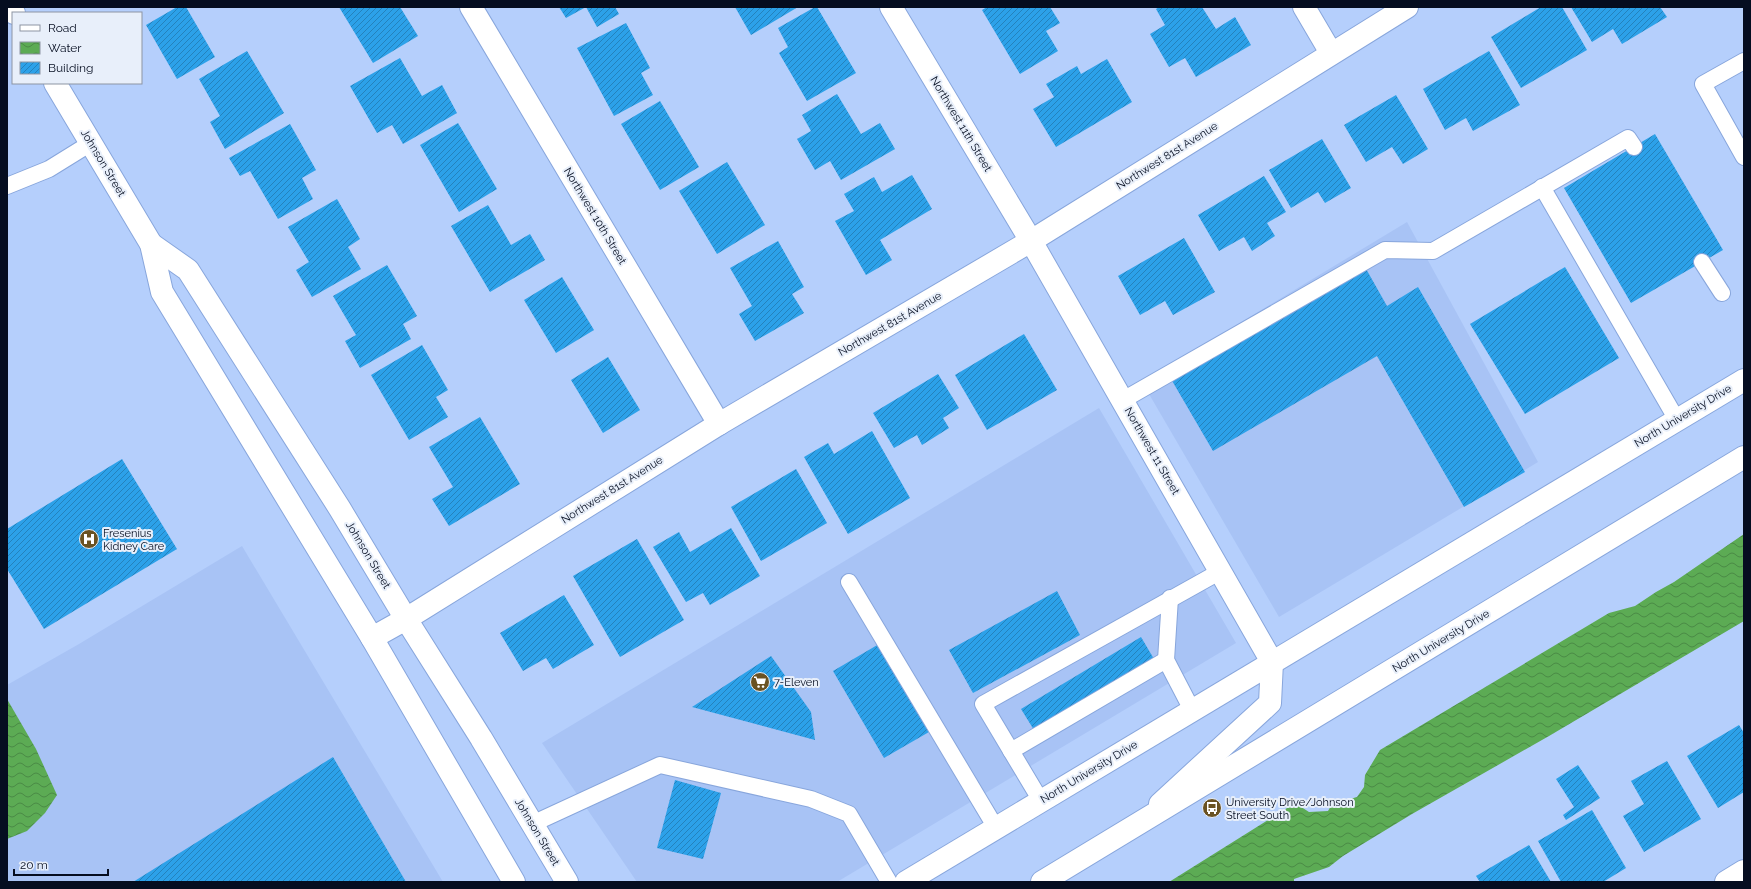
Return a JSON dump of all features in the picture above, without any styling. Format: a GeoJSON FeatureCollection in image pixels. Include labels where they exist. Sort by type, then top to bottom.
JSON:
{"type":"FeatureCollection","features":[{"type":"Feature","properties":{"kind":"street","name":"Northwest 10th Street"},"geometry":{"type":"LineString","coordinates":[[471,7],[718,424]]}},
{"type":"Feature","properties":{"kind":"street","name":"Northwest 11th Street"},"geometry":{"type":"LineString","coordinates":[[891,7],[1031,241]]}},
{"type":"Feature","properties":{"kind":"street"},"geometry":{"type":"LineString","coordinates":[[1304,7],[1331,53]]}},
{"type":"Feature","properties":{"kind":"street","name":"Northwest 81st Avenue"},"geometry":{"type":"LineString","coordinates":[[372,638],[406,619],[718,424],[1031,241],[1406,7]]}},
{"type":"Feature","properties":{"kind":"street","name":"Johnson Street"},"geometry":{"type":"LineString","coordinates":[[56,84],[151,244],[162,292],[372,638],[514,882]]}},
{"type":"Feature","properties":{"kind":"street","name":"Northwest 11 Street"},"geometry":{"type":"LineString","coordinates":[[1031,241],[1272,662]]}},
{"type":"Feature","properties":{"kind":"street","name":"Johnson Street"},"geometry":{"type":"LineString","coordinates":[[151,244],[188,270],[340,509],[406,619],[481,738],[567,882]]}},
{"type":"Feature","properties":{"kind":"street","name":"North University Drive"},"geometry":{"type":"LineString","coordinates":[[906,882],[1744,380]]}},
{"type":"Feature","properties":{"kind":"street","name":"North University Drive"},"geometry":{"type":"LineString","coordinates":[[1042,882],[1744,457]]}},
{"type":"Feature","properties":{"kind":"street","name":"North University Drive"},"geometry":{"type":"LineString","coordinates":[[1138,824],[1270,703],[1272,662]]}},
{"type":"Feature","properties":{"kind":"street"},"geometry":{"type":"LineString","coordinates":[[1726,882],[1744,871]]}},
{"type":"Feature","properties":{"kind":"lane"},"geometry":{"type":"LineString","coordinates":[[1744,61],[1703,84],[1744,157]]}},
{"type":"Feature","properties":{"kind":"lane"},"geometry":{"type":"LineString","coordinates":[[1123,400],[1385,250],[1433,251],[1628,138],[1634,147]]}},
{"type":"Feature","properties":{"kind":"lane"},"geometry":{"type":"LineString","coordinates":[[7,186],[49,169],[91,143]]}},
{"type":"Feature","properties":{"kind":"lane"},"geometry":{"type":"LineString","coordinates":[[1542,187],[1677,420]]}},
{"type":"Feature","properties":{"kind":"lane"},"geometry":{"type":"LineString","coordinates":[[1702,262],[1722,293]]}},
{"type":"Feature","properties":{"kind":"lane"},"geometry":{"type":"LineString","coordinates":[[1041,801],[983,704],[1170,598],[1221,571]]}},
{"type":"Feature","properties":{"kind":"lane"},"geometry":{"type":"LineString","coordinates":[[849,582],[996,828]]}},
{"type":"Feature","properties":{"kind":"lane"},"geometry":{"type":"LineString","coordinates":[[1170,598],[1166,660],[1192,710]]}},
{"type":"Feature","properties":{"kind":"lane"},"geometry":{"type":"LineString","coordinates":[[1011,751],[1166,660]]}},
{"type":"Feature","properties":{"kind":"lane"},"geometry":{"type":"LineString","coordinates":[[532,824],[660,765],[811,799],[849,814],[889,882]]}},
{"type":"Feature","properties":{"kind":"shaded area"},"geometry":{"type":"Polygon","coordinates":[[[1407,222],[1538,462],[1279,617],[1142,382],[1407,222]]]}},
{"type":"Feature","properties":{"kind":"shaded area"},"geometry":{"type":"Polygon","coordinates":[[[1099,408],[1236,643],[837,882],[637,882],[542,743],[1099,408]]]}},
{"type":"Feature","properties":{"kind":"shaded area"},"geometry":{"type":"Polygon","coordinates":[[[242,546],[443,882],[7,882],[7,685],[79,644],[242,546]]]}},
{"type":"Feature","properties":{"kind":"water"},"geometry":{"type":"Polygon","coordinates":[[[1744,534],[1744,621],[1549,736],[1412,814],[1343,856],[1329,867],[1294,879],[1294,882],[1169,882],[1295,803],[1309,812],[1328,811],[1332,804],[1357,797],[1364,787],[1365,775],[1380,750],[1609,613],[1635,606],[1674,582],[1744,534]]]}},
{"type":"Feature","properties":{"kind":"water"},"geometry":{"type":"Polygon","coordinates":[[[7,699],[36,749],[57,795],[45,813],[27,831],[7,839],[7,699]]]}},
{"type":"Feature","properties":{"kind":"building"},"geometry":{"type":"Polygon","coordinates":[[[177,7],[186,7],[215,57],[177,79],[146,25],[177,7]]]}},
{"type":"Feature","properties":{"kind":"building"},"geometry":{"type":"Polygon","coordinates":[[[339,7],[400,7],[418,36],[373,63],[339,7]]]}},
{"type":"Feature","properties":{"kind":"building"},"geometry":{"type":"Polygon","coordinates":[[[559,7],[586,7],[566,18],[559,7]]]}},
{"type":"Feature","properties":{"kind":"building"},"geometry":{"type":"Polygon","coordinates":[[[586,7],[615,7],[619,14],[597,27],[586,7]]]}},
{"type":"Feature","properties":{"kind":"building"},"geometry":{"type":"Polygon","coordinates":[[[735,7],[798,7],[751,35],[735,7]]]}},
{"type":"Feature","properties":{"kind":"building"},"geometry":{"type":"Polygon","coordinates":[[[817,7],[856,73],[807,101],[779,53],[788,47],[778,28],[817,7]]]}},
{"type":"Feature","properties":{"kind":"building"},"geometry":{"type":"Polygon","coordinates":[[[987,7],[1050,7],[1060,23],[1046,31],[1058,51],[1020,74],[982,10],[987,7]]]}},
{"type":"Feature","properties":{"kind":"building"},"geometry":{"type":"Polygon","coordinates":[[[1159,7],[1202,7],[1216,29],[1235,17],[1251,45],[1196,77],[1185,58],[1169,67],[1150,34],[1165,25],[1156,9],[1159,7]]]}},
{"type":"Feature","properties":{"kind":"building"},"geometry":{"type":"Polygon","coordinates":[[[1541,7],[1562,7],[1587,50],[1521,88],[1491,37],[1541,7]]]}},
{"type":"Feature","properties":{"kind":"building"},"geometry":{"type":"Polygon","coordinates":[[[1571,7],[1660,7],[1667,17],[1622,44],[1613,29],[1592,42],[1571,7]]]}},
{"type":"Feature","properties":{"kind":"building"},"geometry":{"type":"Polygon","coordinates":[[[626,23],[650,68],[641,73],[653,95],[614,116],[577,48],[626,23]]]}},
{"type":"Feature","properties":{"kind":"building"},"geometry":{"type":"Polygon","coordinates":[[[247,51],[284,113],[225,149],[210,122],[220,116],[199,79],[247,51]]]}},
{"type":"Feature","properties":{"kind":"building"},"geometry":{"type":"Polygon","coordinates":[[[1489,51],[1520,105],[1473,131],[1466,118],[1445,130],[1423,89],[1489,51]]]}},
{"type":"Feature","properties":{"kind":"building"},"geometry":{"type":"Polygon","coordinates":[[[400,58],[422,96],[442,85],[457,113],[403,144],[392,125],[377,133],[350,86],[400,58]]]}},
{"type":"Feature","properties":{"kind":"building"},"geometry":{"type":"Polygon","coordinates":[[[1107,59],[1132,102],[1056,147],[1033,109],[1054,97],[1046,84],[1077,66],[1081,74],[1107,59]]]}},
{"type":"Feature","properties":{"kind":"building"},"geometry":{"type":"Polygon","coordinates":[[[837,94],[861,134],[880,123],[895,149],[841,180],[830,161],[815,170],[797,139],[811,131],[802,115],[837,94]]]}},
{"type":"Feature","properties":{"kind":"building"},"geometry":{"type":"Polygon","coordinates":[[[1396,95],[1428,149],[1403,164],[1392,147],[1366,162],[1344,125],[1396,95]]]}},
{"type":"Feature","properties":{"kind":"building"},"geometry":{"type":"Polygon","coordinates":[[[660,101],[699,167],[660,190],[621,124],[660,101]]]}},
{"type":"Feature","properties":{"kind":"building"},"geometry":{"type":"Polygon","coordinates":[[[458,123],[497,189],[459,212],[420,145],[458,123]]]}},
{"type":"Feature","properties":{"kind":"building"},"geometry":{"type":"Polygon","coordinates":[[[290,124],[316,170],[302,178],[313,199],[278,219],[250,171],[240,176],[229,158],[290,124]]]}},
{"type":"Feature","properties":{"kind":"building"},"geometry":{"type":"Polygon","coordinates":[[[1655,134],[1723,250],[1631,303],[1564,188],[1655,134]]]}},
{"type":"Feature","properties":{"kind":"building"},"geometry":{"type":"Polygon","coordinates":[[[1322,139],[1351,188],[1325,203],[1318,192],[1291,208],[1269,170],[1322,139]]]}},
{"type":"Feature","properties":{"kind":"building"},"geometry":{"type":"Polygon","coordinates":[[[727,162],[765,225],[717,254],[679,191],[727,162]]]}},
{"type":"Feature","properties":{"kind":"building"},"geometry":{"type":"Polygon","coordinates":[[[912,175],[932,209],[880,240],[892,260],[866,275],[835,221],[854,211],[844,194],[874,177],[882,192],[912,175]]]}},
{"type":"Feature","properties":{"kind":"building"},"geometry":{"type":"Polygon","coordinates":[[[1264,176],[1286,212],[1267,223],[1275,236],[1252,251],[1244,237],[1219,251],[1198,215],[1264,176]]]}},
{"type":"Feature","properties":{"kind":"building"},"geometry":{"type":"Polygon","coordinates":[[[337,199],[360,239],[348,247],[361,269],[312,297],[296,270],[309,262],[288,227],[337,199]]]}},
{"type":"Feature","properties":{"kind":"building"},"geometry":{"type":"Polygon","coordinates":[[[488,205],[511,245],[530,234],[545,260],[490,292],[451,226],[488,205]]]}},
{"type":"Feature","properties":{"kind":"building"},"geometry":{"type":"Polygon","coordinates":[[[1184,238],[1215,292],[1173,315],[1165,301],[1140,315],[1118,276],[1184,238]]]}},
{"type":"Feature","properties":{"kind":"building"},"geometry":{"type":"Polygon","coordinates":[[[778,241],[804,287],[792,294],[804,313],[755,341],[739,314],[752,306],[730,268],[778,241]]]}},
{"type":"Feature","properties":{"kind":"building"},"geometry":{"type":"Polygon","coordinates":[[[387,265],[417,316],[403,324],[411,339],[360,368],[345,341],[356,335],[333,296],[387,265]]]}},
{"type":"Feature","properties":{"kind":"building"},"geometry":{"type":"Polygon","coordinates":[[[1365,267],[1387,306],[1418,287],[1525,472],[1464,507],[1377,356],[1213,451],[1171,379],[1365,267]]]}},
{"type":"Feature","properties":{"kind":"building"},"geometry":{"type":"Polygon","coordinates":[[[1565,267],[1619,358],[1525,414],[1470,324],[1565,267]]]}},
{"type":"Feature","properties":{"kind":"building"},"geometry":{"type":"Polygon","coordinates":[[[562,277],[594,330],[556,353],[524,300],[562,277]]]}},
{"type":"Feature","properties":{"kind":"building"},"geometry":{"type":"Polygon","coordinates":[[[1024,334],[1057,390],[987,430],[955,375],[1024,334]]]}},
{"type":"Feature","properties":{"kind":"building"},"geometry":{"type":"Polygon","coordinates":[[[422,345],[448,390],[436,397],[448,417],[409,440],[371,375],[422,345]]]}},
{"type":"Feature","properties":{"kind":"building"},"geometry":{"type":"Polygon","coordinates":[[[608,357],[640,410],[603,433],[571,380],[608,357]]]}},
{"type":"Feature","properties":{"kind":"building"},"geometry":{"type":"Polygon","coordinates":[[[938,374],[959,408],[943,418],[949,428],[922,445],[917,435],[894,448],[873,413],[938,374]]]}},
{"type":"Feature","properties":{"kind":"building"},"geometry":{"type":"Polygon","coordinates":[[[480,417],[520,484],[449,526],[432,499],[453,487],[429,447],[480,417]]]}},
{"type":"Feature","properties":{"kind":"building"},"geometry":{"type":"Polygon","coordinates":[[[872,431],[910,498],[848,534],[804,457],[828,443],[834,454],[872,431]]]}},
{"type":"Feature","properties":{"kind":"building","name":"Fresenius Kidney Care"},"geometry":{"type":"Polygon","coordinates":[[[122,459],[177,549],[44,629],[7,569],[7,529],[122,459]]]}},
{"type":"Feature","properties":{"kind":"building"},"geometry":{"type":"Polygon","coordinates":[[[796,469],[827,523],[761,561],[731,507],[796,469]]]}},
{"type":"Feature","properties":{"kind":"building"},"geometry":{"type":"Polygon","coordinates":[[[731,528],[760,576],[710,605],[703,593],[686,602],[653,547],[679,532],[690,552],[731,528]]]}},
{"type":"Feature","properties":{"kind":"building"},"geometry":{"type":"Polygon","coordinates":[[[637,539],[684,620],[620,657],[573,576],[637,539]]]}},
{"type":"Feature","properties":{"kind":"building"},"geometry":{"type":"Polygon","coordinates":[[[1057,591],[1080,635],[973,693],[949,650],[1057,591]]]}},
{"type":"Feature","properties":{"kind":"building"},"geometry":{"type":"Polygon","coordinates":[[[564,595],[594,645],[553,669],[546,658],[523,671],[500,633],[564,595]]]}},
{"type":"Feature","properties":{"kind":"building"},"geometry":{"type":"Polygon","coordinates":[[[1141,637],[1154,659],[1034,730],[1021,709],[1141,637]]]}},
{"type":"Feature","properties":{"kind":"building"},"geometry":{"type":"Polygon","coordinates":[[[879,644],[929,732],[884,758],[833,671],[879,644]]]}},
{"type":"Feature","properties":{"kind":"building","name":"7-Eleven"},"geometry":{"type":"Polygon","coordinates":[[[771,656],[811,712],[815,740],[692,707],[771,656]]]}},
{"type":"Feature","properties":{"kind":"building"},"geometry":{"type":"Polygon","coordinates":[[[1739,725],[1744,733],[1744,792],[1718,808],[1687,756],[1739,725]]]}},
{"type":"Feature","properties":{"kind":"building"},"geometry":{"type":"Polygon","coordinates":[[[333,757],[406,882],[133,882],[333,757]]]}},
{"type":"Feature","properties":{"kind":"building"},"geometry":{"type":"Polygon","coordinates":[[[1667,761],[1701,819],[1644,852],[1623,816],[1644,804],[1631,781],[1667,761]]]}},
{"type":"Feature","properties":{"kind":"building"},"geometry":{"type":"Polygon","coordinates":[[[1578,765],[1600,798],[1566,820],[1563,815],[1574,807],[1556,779],[1578,765]]]}},
{"type":"Feature","properties":{"kind":"building"},"geometry":{"type":"Polygon","coordinates":[[[675,780],[721,793],[703,859],[657,848],[675,780]]]}},
{"type":"Feature","properties":{"kind":"building"},"geometry":{"type":"Polygon","coordinates":[[[1592,810],[1626,868],[1603,882],[1561,882],[1538,841],[1592,810]]]}},
{"type":"Feature","properties":{"kind":"building"},"geometry":{"type":"Polygon","coordinates":[[[1529,845],[1551,882],[1480,882],[1476,876],[1529,845]]]}},
{"type":"Feature","properties":{"kind":"place","name":"Fresenius Kidney Care"},"geometry":{"type":"Point","coordinates":[89,539]}},
{"type":"Feature","properties":{"kind":"place","name":"7-Eleven"},"geometry":{"type":"Point","coordinates":[760,682]}},
{"type":"Feature","properties":{"kind":"place","name":"University Drive/Johnson Street South"},"geometry":{"type":"Point","coordinates":[1212,808]}}]}
